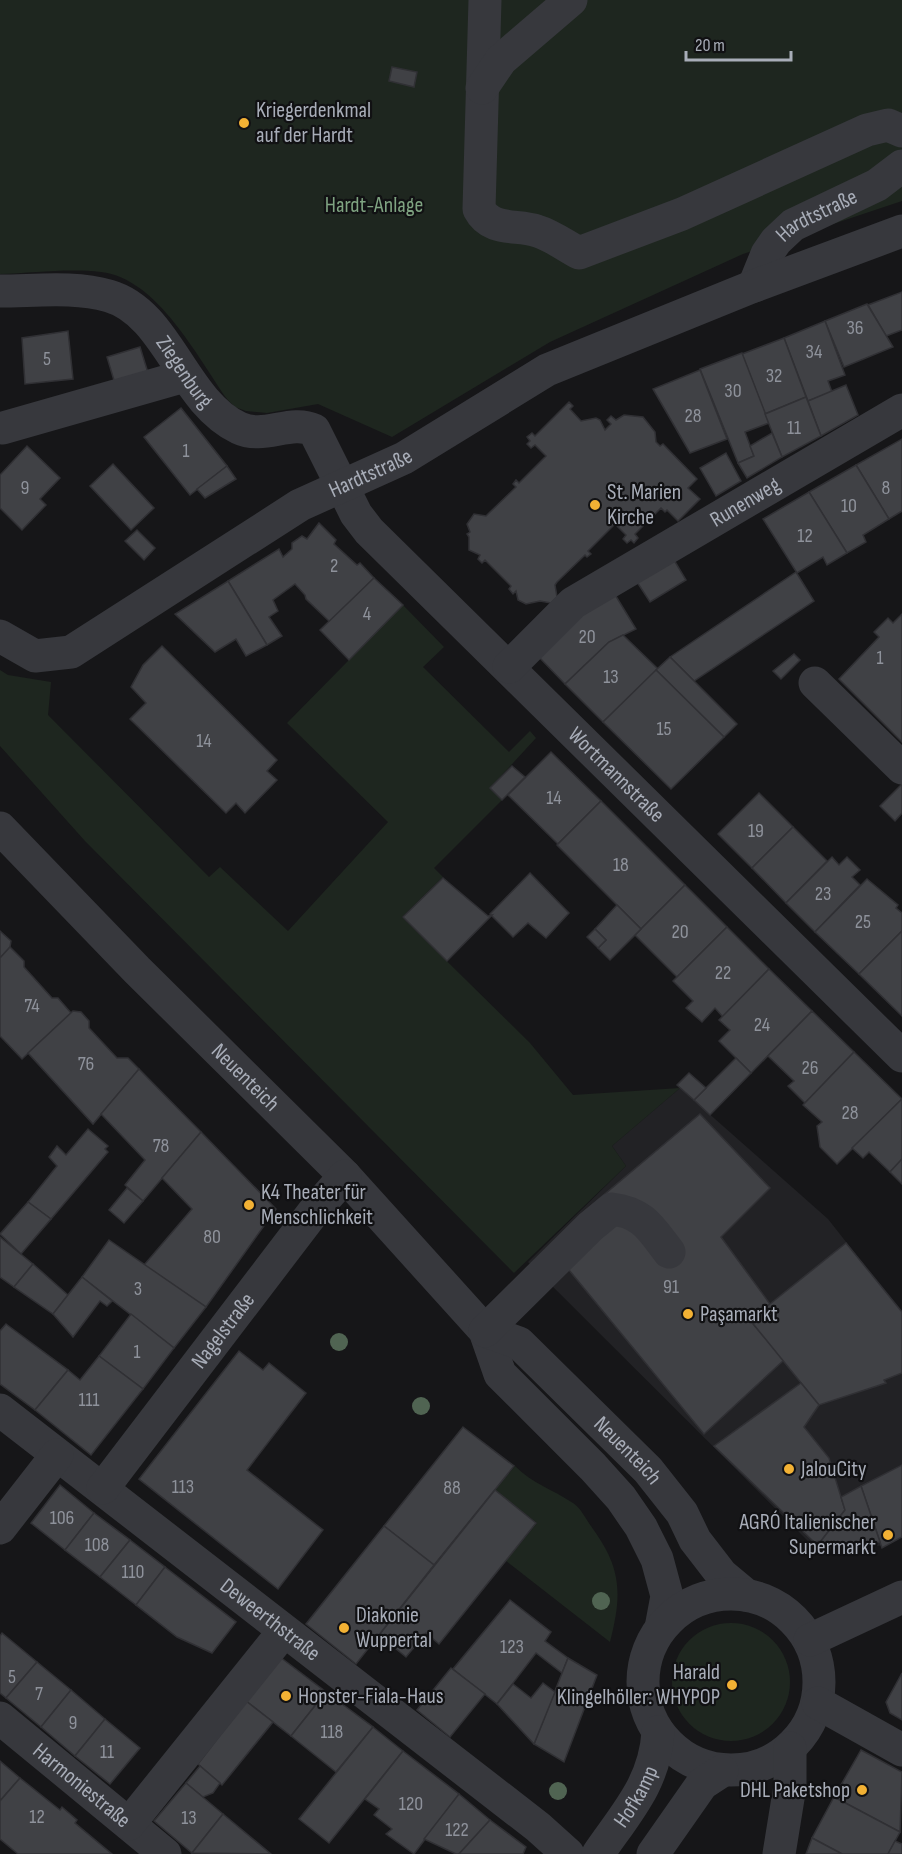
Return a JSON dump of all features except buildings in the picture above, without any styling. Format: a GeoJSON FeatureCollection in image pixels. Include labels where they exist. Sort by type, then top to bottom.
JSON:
{"type":"FeatureCollection","features":[{"type":"Feature","properties":{"kind":"street"},"geometry":{"type":"LineString","coordinates":[[485,0],[478,203],[483,217],[504,226],[537,231],[579,253],[682,214],[867,130],[888,125],[902,131]]}},
{"type":"Feature","properties":{"kind":"street"},"geometry":{"type":"LineString","coordinates":[[482,88],[501,60],[571,0]]}},
{"type":"Feature","properties":{"kind":"street","name":"Hardtstraße"},"geometry":{"type":"LineString","coordinates":[[754,286],[767,254],[776,241],[793,225],[877,185],[902,166]]}},
{"type":"Feature","properties":{"kind":"street","name":"Hardtstraße"},"geometry":{"type":"LineString","coordinates":[[0,636],[35,656],[71,652],[300,505],[342,484],[404,458],[547,370],[754,286],[902,231]]}},
{"type":"Feature","properties":{"kind":"street","name":"Ziegenburg"},"geometry":{"type":"LineString","coordinates":[[0,291],[74,291],[110,296],[137,313],[151,327],[185,375],[216,413],[239,428],[268,433],[303,425],[314,430],[342,484]]}},
{"type":"Feature","properties":{"kind":"street"},"geometry":{"type":"LineString","coordinates":[[3,428],[185,375]]}},
{"type":"Feature","properties":{"kind":"street","name":"Runenweg"},"geometry":{"type":"LineString","coordinates":[[509,667],[573,603],[902,410]]}},
{"type":"Feature","properties":{"kind":"street","name":"Wortmannstraße"},"geometry":{"type":"LineString","coordinates":[[342,484],[356,514],[369,531],[902,1056]]}},
{"type":"Feature","properties":{"kind":"street"},"geometry":{"type":"LineString","coordinates":[[815,683],[902,768]]}},
{"type":"Feature","properties":{"kind":"street","name":"Neuenteich"},"geometry":{"type":"LineString","coordinates":[[0,828],[137,970],[345,1176],[485,1331],[500,1374],[593,1467],[621,1498],[641,1527],[657,1559],[668,1596],[661,1628]]}},
{"type":"Feature","properties":{"kind":"street","name":"Nagelstraße"},"geometry":{"type":"LineString","coordinates":[[104,1488],[315,1210],[345,1176]]}},
{"type":"Feature","properties":{"kind":"street"},"geometry":{"type":"LineString","coordinates":[[485,1331],[590,1227],[612,1209],[626,1211],[642,1218],[669,1252]]}},
{"type":"Feature","properties":{"kind":"street","name":"Neuenteich"},"geometry":{"type":"LineString","coordinates":[[485,1331],[519,1343],[648,1470],[682,1513],[695,1540],[722,1575],[746,1595]]}},
{"type":"Feature","properties":{"kind":"street","name":"Deweerthstraße"},"geometry":{"type":"LineString","coordinates":[[0,1410],[57,1455],[104,1488],[568,1854]]}},
{"type":"Feature","properties":{"kind":"street"},"geometry":{"type":"LineString","coordinates":[[0,1528],[57,1455]]}},
{"type":"Feature","properties":{"kind":"street"},"geometry":{"type":"LineString","coordinates":[[727,1593],[746,1595],[766,1600],[783,1610],[798,1623],[810,1640],[819,1671],[818,1703],[808,1728],[790,1748],[770,1762],[747,1769],[722,1771],[693,1762],[680,1754],[658,1732],[648,1712],[643,1691],[644,1669],[650,1647],[661,1628],[674,1614],[699,1600],[727,1593]]}},
{"type":"Feature","properties":{"kind":"street"},"geometry":{"type":"LineString","coordinates":[[810,1640],[902,1597]]}},
{"type":"Feature","properties":{"kind":"street"},"geometry":{"type":"LineString","coordinates":[[129,1824],[284,1630]]}},
{"type":"Feature","properties":{"kind":"street"},"geometry":{"type":"LineString","coordinates":[[818,1703],[902,1750]]}},
{"type":"Feature","properties":{"kind":"street","name":"Harmoniestraße"},"geometry":{"type":"LineString","coordinates":[[0,1718],[165,1854]]}},
{"type":"Feature","properties":{"kind":"street","name":"Hofkamp"},"geometry":{"type":"LineString","coordinates":[[598,1854],[639,1796],[656,1758],[658,1732]]}},
{"type":"Feature","properties":{"kind":"street"},"geometry":{"type":"LineString","coordinates":[[779,1854],[790,1786],[790,1748]]}},
{"type":"Feature","properties":{"kind":"street","name":"Hofkamp"},"geometry":{"type":"LineString","coordinates":[[653,1854],[702,1784],[722,1771]]}},
{"type":"Feature","properties":{"kind":"shaded area"},"geometry":{"type":"Polygon","coordinates":[[[680,1088],[828,1219],[902,1313],[902,1536],[885,1545],[820,1553],[528,1262],[626,1166],[612,1146],[680,1088]]]}},
{"type":"Feature","properties":{"kind":"green space","name":"Hardt-Anlage"},"geometry":{"type":"Polygon","coordinates":[[[0,0],[902,0],[902,201],[743,254],[550,342],[392,437],[318,404],[267,413],[246,411],[235,407],[227,399],[189,342],[158,304],[121,277],[101,272],[76,270],[0,274],[0,0]]]}},
{"type":"Feature","properties":{"kind":"green space"},"geometry":{"type":"Polygon","coordinates":[[[403,605],[444,647],[423,667],[509,752],[530,731],[536,738],[490,788],[502,800],[434,868],[443,877],[402,917],[530,1043],[573,1095],[680,1088],[612,1146],[626,1166],[514,1273],[85,841],[0,746],[0,670],[8,675],[51,682],[48,715],[209,877],[220,867],[288,931],[388,822],[287,723],[403,605]]]}},
{"type":"Feature","properties":{"kind":"green space"},"geometry":{"type":"Polygon","coordinates":[[[515,1466],[576,1505],[603,1543],[614,1570],[618,1596],[610,1642],[506,1561],[537,1523],[495,1490],[515,1466]]]}},
{"type":"Feature","properties":{"kind":"green space"},"geometry":{"type":"Polygon","coordinates":[[[731,1623],[754,1627],[773,1640],[786,1659],[790,1682],[786,1705],[773,1724],[754,1737],[731,1741],[708,1737],[689,1724],[676,1705],[672,1682],[676,1659],[689,1640],[708,1627],[731,1623]]]}},
{"type":"Feature","properties":{"kind":"place","name":"Kriegerdenkmal auf der Hardt"},"geometry":{"type":"Point","coordinates":[244,123]}},
{"type":"Feature","properties":{"kind":"place","name":"St. Marien Kirche"},"geometry":{"type":"Point","coordinates":[595,505]}},
{"type":"Feature","properties":{"kind":"place","name":"K4 Theater für Menschlichkeit"},"geometry":{"type":"Point","coordinates":[249,1205]}},
{"type":"Feature","properties":{"kind":"place","name":"Paşamarkt"},"geometry":{"type":"Point","coordinates":[688,1314]}},
{"type":"Feature","properties":{"kind":"place","name":"JalouCity"},"geometry":{"type":"Point","coordinates":[789,1469]}},
{"type":"Feature","properties":{"kind":"place","name":"AGRÓ Italienischer Supermarkt"},"geometry":{"type":"Point","coordinates":[888,1535]}},
{"type":"Feature","properties":{"kind":"place","name":"Diakonie Wuppertal"},"geometry":{"type":"Point","coordinates":[344,1628]}},
{"type":"Feature","properties":{"kind":"place","name":"Harald Klingelhöller: WHYPOP"},"geometry":{"type":"Point","coordinates":[732,1685]}},
{"type":"Feature","properties":{"kind":"place","name":"Hopster-Fiala-Haus"},"geometry":{"type":"Point","coordinates":[286,1696]}},
{"type":"Feature","properties":{"kind":"place","name":"DHL Paketshop"},"geometry":{"type":"Point","coordinates":[862,1790]}}]}
